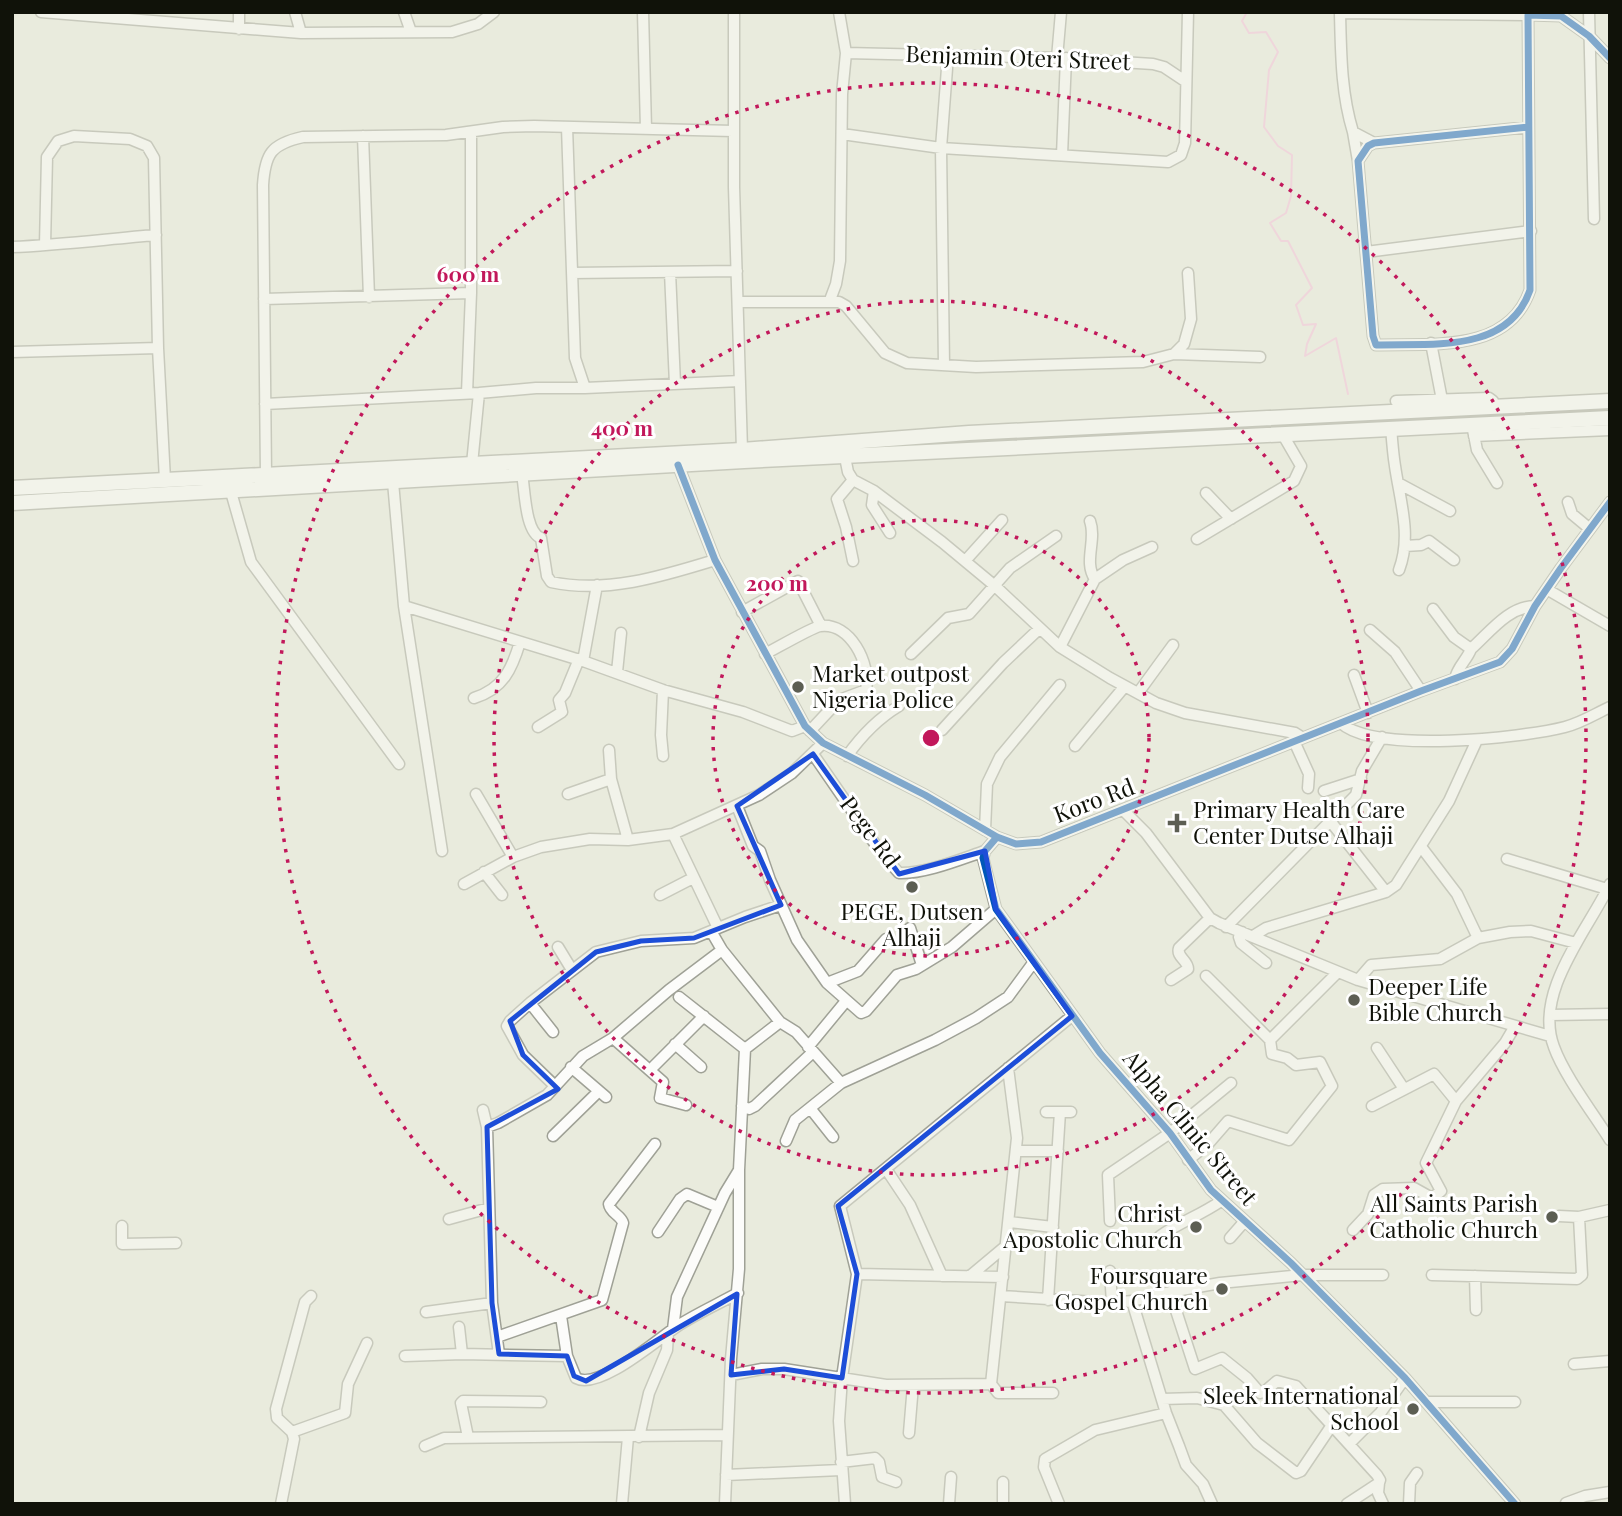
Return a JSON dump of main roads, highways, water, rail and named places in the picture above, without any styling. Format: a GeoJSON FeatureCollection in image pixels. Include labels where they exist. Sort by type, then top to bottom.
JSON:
{"type":"FeatureCollection","features":[{"type":"Feature","properties":{"kind":"main road"},"geometry":{"type":"LineString","coordinates":[[12,488],[742,450],[969,433],[1610,401]]}},
{"type":"Feature","properties":{"kind":"main road"},"geometry":{"type":"LineString","coordinates":[[12,503],[1391,427],[1473,430],[1600,422]]}},
{"type":"Feature","properties":{"kind":"waterway"},"geometry":{"type":"LineString","coordinates":[[1247,12],[1242,21],[1249,33],[1266,32],[1278,52],[1269,70],[1264,127],[1278,146],[1292,155],[1291,196],[1286,213],[1270,223],[1281,241],[1288,241],[1312,288],[1296,305],[1303,325],[1316,324],[1305,356],[1336,338],[1348,394]]}},
{"type":"Feature","properties":{"kind":"place","name":"Market outpost Nigeria Police"},"geometry":{"type":"Point","coordinates":[798,687]}},
{"type":"Feature","properties":{"kind":"place","name":"Primary Health Care Center Dutse Alhaji"},"geometry":{"type":"Point","coordinates":[1177,823]}},
{"type":"Feature","properties":{"kind":"place","name":"PEGE, Dutsen Alhaji"},"geometry":{"type":"Point","coordinates":[912,887]}},
{"type":"Feature","properties":{"kind":"place","name":"Deeper Life Bible Church"},"geometry":{"type":"Point","coordinates":[1354,1000]}},
{"type":"Feature","properties":{"kind":"place","name":"All Saints Parish Catholic Church"},"geometry":{"type":"Point","coordinates":[1552,1217]}},
{"type":"Feature","properties":{"kind":"place","name":"Christ Apostolic Church"},"geometry":{"type":"Point","coordinates":[1196,1227]}},
{"type":"Feature","properties":{"kind":"place","name":"Foursquare Gospel Church"},"geometry":{"type":"Point","coordinates":[1222,1289]}},
{"type":"Feature","properties":{"kind":"place","name":"Sleek International School"},"geometry":{"type":"Point","coordinates":[1413,1409]}}]}
